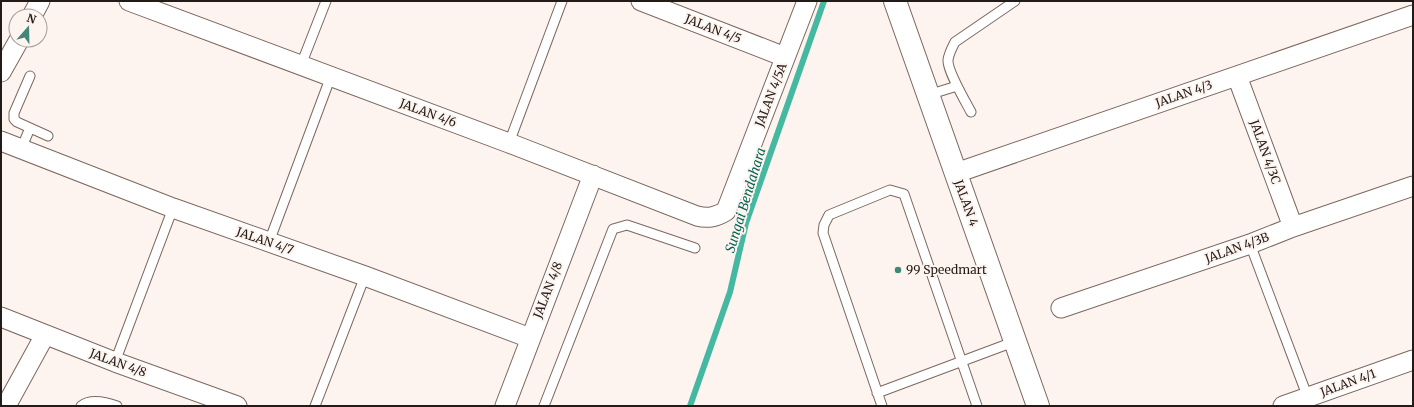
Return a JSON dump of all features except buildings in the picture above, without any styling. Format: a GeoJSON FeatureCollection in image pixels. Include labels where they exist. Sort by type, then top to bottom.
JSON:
{"type":"FeatureCollection","features":[{"type":"Feature","properties":{"kind":"street","name":"JALAN 4/6"},"geometry":{"type":"LineString","coordinates":[[129,1],[509,143],[697,216],[705,218],[712,217],[726,211]]}},
{"type":"Feature","properties":{"kind":"street","name":"JALAN 4/5"},"geometry":{"type":"LineString","coordinates":[[641,1],[785,57]]}},
{"type":"Feature","properties":{"kind":"street","name":"JALAN 4/5A"},"geometry":{"type":"LineString","coordinates":[[726,211],[807,1]]}},
{"type":"Feature","properties":{"kind":"street","name":"JALAN 4"},"geometry":{"type":"LineString","coordinates":[[895,1],[1038,406]]}},
{"type":"Feature","properties":{"kind":"street","name":"JALAN 4/3"},"geometry":{"type":"LineString","coordinates":[[956,173],[1413,15]]}},
{"type":"Feature","properties":{"kind":"street"},"geometry":{"type":"LineString","coordinates":[[1,72],[14,48]]}},
{"type":"Feature","properties":{"kind":"street","name":"JALAN 4/3C"},"geometry":{"type":"LineString","coordinates":[[1237,76],[1293,227]]}},
{"type":"Feature","properties":{"kind":"street","name":"JALAN 4/7"},"geometry":{"type":"LineString","coordinates":[[1,141],[172,208],[365,276],[530,338]]}},
{"type":"Feature","properties":{"kind":"street","name":"JALAN 4/8"},"geometry":{"type":"LineString","coordinates":[[505,406],[593,175]]}},
{"type":"Feature","properties":{"kind":"street","name":"JALAN 4/3B"},"geometry":{"type":"LineString","coordinates":[[1060,308],[1250,244],[1293,227],[1413,186]]}},
{"type":"Feature","properties":{"kind":"street","name":"JALAN 4/8"},"geometry":{"type":"LineString","coordinates":[[1,317],[115,362],[237,406]]}},
{"type":"Feature","properties":{"kind":"street"},"geometry":{"type":"LineString","coordinates":[[6,406],[45,335]]}},
{"type":"Feature","properties":{"kind":"street","name":"JALAN 4/1"},"geometry":{"type":"LineString","coordinates":[[1284,406],[1412,364]]}},
{"type":"Feature","properties":{"kind":"lane"},"geometry":{"type":"LineString","coordinates":[[301,65],[326,1]]}},
{"type":"Feature","properties":{"kind":"lane"},"geometry":{"type":"LineString","coordinates":[[509,143],[562,1]]}},
{"type":"Feature","properties":{"kind":"lane"},"geometry":{"type":"LineString","coordinates":[[971,112],[957,86],[948,62],[949,52],[955,42],[1015,1]]}},
{"type":"Feature","properties":{"kind":"lane"},"geometry":{"type":"LineString","coordinates":[[30,76],[14,113],[14,119],[17,122],[48,136]]}},
{"type":"Feature","properties":{"kind":"lane"},"geometry":{"type":"LineString","coordinates":[[269,242],[331,76]]}},
{"type":"Feature","properties":{"kind":"lane"},"geometry":{"type":"LineString","coordinates":[[928,94],[957,86]]}},
{"type":"Feature","properties":{"kind":"lane"},"geometry":{"type":"LineString","coordinates":[[21,149],[30,128]]}},
{"type":"Feature","properties":{"kind":"lane"},"geometry":{"type":"LineString","coordinates":[[882,406],[824,233],[824,225],[829,215],[890,190],[904,194],[977,406]]}},
{"type":"Feature","properties":{"kind":"lane"},"geometry":{"type":"LineString","coordinates":[[115,362],[172,208]]}},
{"type":"Feature","properties":{"kind":"lane"},"geometry":{"type":"LineString","coordinates":[[547,405],[612,229],[626,225],[695,248]]}},
{"type":"Feature","properties":{"kind":"lane"},"geometry":{"type":"LineString","coordinates":[[1250,244],[1308,398]]}},
{"type":"Feature","properties":{"kind":"lane"},"geometry":{"type":"LineString","coordinates":[[316,406],[365,276]]}},
{"type":"Feature","properties":{"kind":"lane"},"geometry":{"type":"LineString","coordinates":[[877,393],[1016,341]]}},
{"type":"Feature","properties":{"kind":"lane"},"geometry":{"type":"LineString","coordinates":[[81,406],[94,401],[117,406]]}},
{"type":"Feature","properties":{"kind":"waterway","name":"Sungai Bendahara"},"geometry":{"type":"LineString","coordinates":[[690,406],[730,292],[746,223],[824,1]]}},
{"type":"Feature","properties":{"kind":"place","name":"99 Speedmart"},"geometry":{"type":"Point","coordinates":[898,270]}}]}
